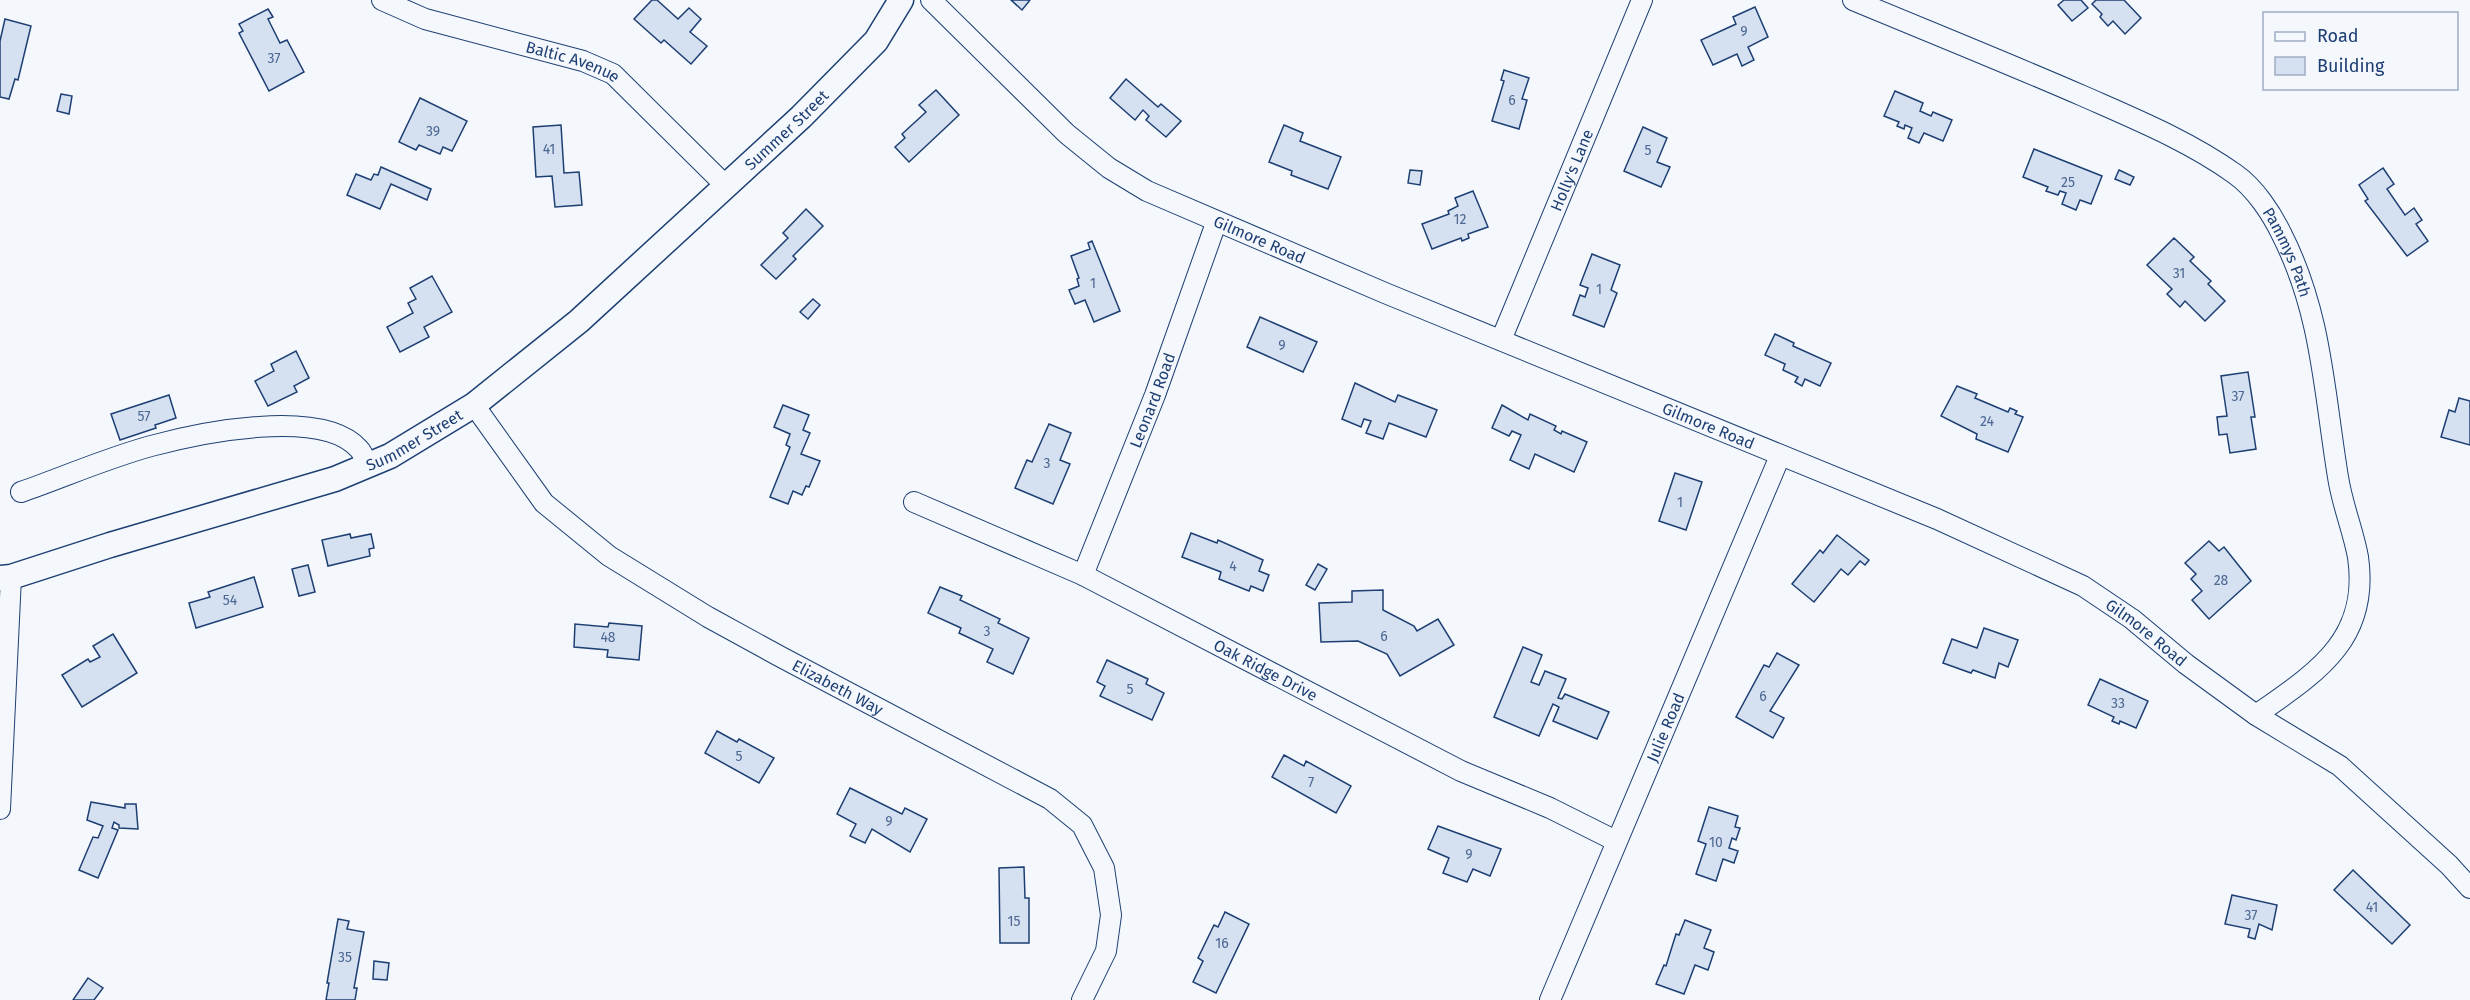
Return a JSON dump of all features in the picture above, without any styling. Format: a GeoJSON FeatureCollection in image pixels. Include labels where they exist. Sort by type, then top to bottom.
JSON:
{"type":"FeatureCollection","features":[{"type":"Feature","properties":{"kind":"street","name":"Baltic Avenue"},"geometry":{"type":"LineString","coordinates":[[382,0],[425,19],[583,61],[613,74],[727,187]]}},
{"type":"Feature","properties":{"kind":"street","name":"Summer Street"},"geometry":{"type":"LineString","coordinates":[[0,809],[6,578],[335,479],[390,456],[474,405],[579,321],[727,187],[876,41],[901,0]]}},
{"type":"Feature","properties":{"kind":"street","name":"Gilmore Road"},"geometry":{"type":"LineString","coordinates":[[931,0],[1067,134],[1109,168],[1147,191],[1216,223],[1937,519],[2083,585],[2132,619],[2186,664],[2256,715],[2352,775],[2449,864],[2470,888]]}},
{"type":"Feature","properties":{"kind":"street","name":"Holly's Lane"},"geometry":{"type":"LineString","coordinates":[[1501,340],[1642,0]]}},
{"type":"Feature","properties":{"kind":"street","name":"Pammys Path"},"geometry":{"type":"LineString","coordinates":[[1853,0],[2111,108],[2195,150],[2237,176],[2263,203],[2282,233],[2298,270],[2315,322],[2338,480],[2358,558],[2358,608],[2346,637],[2315,674],[2256,715]]}},
{"type":"Feature","properties":{"kind":"street","name":"Leonard Road"},"geometry":{"type":"LineString","coordinates":[[1083,575],[1155,395],[1216,223]]}},
{"type":"Feature","properties":{"kind":"street","name":"Elizabeth Way"},"geometry":{"type":"LineString","coordinates":[[474,405],[544,503],[609,556],[708,617],[1050,799],[1082,825],[1104,868],[1111,915],[1106,951],[1082,1000]]}},
{"type":"Feature","properties":{"kind":"street"},"geometry":{"type":"LineString","coordinates":[[21,492],[151,446],[228,431],[291,424],[324,429],[343,437],[360,449],[367,465]]}},
{"type":"Feature","properties":{"kind":"street","name":"Julie Road"},"geometry":{"type":"LineString","coordinates":[[1550,1000],[1780,456]]}},
{"type":"Feature","properties":{"kind":"street","name":"Oak Ridge Drive"},"geometry":{"type":"LineString","coordinates":[[914,502],[1083,575],[1451,766],[1550,808],[1616,841]]}},
{"type":"Feature","properties":{"kind":"building"},"geometry":{"type":"Polygon","coordinates":[[[652,0],[657,0],[678,19],[689,8],[701,19],[690,32],[707,46],[691,64],[664,40],[661,43],[634,19],[652,0]]]}},
{"type":"Feature","properties":{"kind":"building"},"geometry":{"type":"Polygon","coordinates":[[[1011,0],[1030,0],[1022,10],[1011,0]]]}},
{"type":"Feature","properties":{"kind":"building"},"geometry":{"type":"Polygon","coordinates":[[[2064,0],[2081,0],[2088,8],[2072,21],[2058,5],[2064,0]]]}},
{"type":"Feature","properties":{"kind":"building"},"geometry":{"type":"Polygon","coordinates":[[[2096,0],[2124,0],[2141,18],[2125,34],[2113,21],[2108,26],[2100,17],[2102,14],[2092,4],[2096,0]]]}},
{"type":"Feature","properties":{"kind":"building"},"geometry":{"type":"Polygon","coordinates":[[[1755,7],[1768,37],[1748,47],[1754,60],[1742,66],[1737,54],[1713,65],[1701,40],[1736,24],[1733,17],[1755,7]]]}},
{"type":"Feature","properties":{"kind":"building"},"geometry":{"type":"Polygon","coordinates":[[[268,9],[273,17],[268,19],[280,43],[287,40],[304,72],[269,91],[239,33],[243,31],[239,24],[268,9]]]}},
{"type":"Feature","properties":{"kind":"building"},"geometry":{"type":"Polygon","coordinates":[[[5,19],[31,26],[18,80],[15,79],[9,99],[0,97],[0,41],[5,19]]]}},
{"type":"Feature","properties":{"kind":"building"},"geometry":{"type":"Polygon","coordinates":[[[1504,70],[1529,78],[1522,99],[1527,100],[1519,129],[1492,121],[1504,81],[1501,80],[1504,70]]]}},
{"type":"Feature","properties":{"kind":"building"},"geometry":{"type":"Polygon","coordinates":[[[1126,79],[1158,107],[1161,104],[1181,121],[1166,137],[1146,120],[1149,116],[1143,110],[1135,120],[1110,98],[1126,79]]]}},
{"type":"Feature","properties":{"kind":"building"},"geometry":{"type":"Polygon","coordinates":[[[936,90],[959,115],[909,162],[895,147],[905,138],[902,134],[926,112],[919,105],[936,90]]]}},
{"type":"Feature","properties":{"kind":"building"},"geometry":{"type":"Polygon","coordinates":[[[1895,91],[1923,103],[1920,111],[1931,116],[1933,112],[1952,120],[1943,141],[1924,133],[1919,143],[1908,138],[1912,128],[1905,125],[1904,129],[1897,126],[1899,122],[1884,116],[1895,91]]]}},
{"type":"Feature","properties":{"kind":"building"},"geometry":{"type":"Polygon","coordinates":[[[61,94],[72,96],[69,114],[57,111],[61,94]]]}},
{"type":"Feature","properties":{"kind":"building"},"geometry":{"type":"Polygon","coordinates":[[[420,98],[467,121],[452,151],[443,147],[440,154],[419,145],[416,150],[399,142],[420,98]]]}},
{"type":"Feature","properties":{"kind":"building"},"geometry":{"type":"Polygon","coordinates":[[[561,125],[564,173],[579,172],[582,205],[555,207],[552,176],[536,177],[533,127],[561,125]]]}},
{"type":"Feature","properties":{"kind":"building"},"geometry":{"type":"Polygon","coordinates":[[[1284,125],[1303,133],[1300,141],[1341,157],[1328,189],[1291,175],[1292,171],[1269,162],[1284,125]]]}},
{"type":"Feature","properties":{"kind":"building"},"geometry":{"type":"Polygon","coordinates":[[[1643,127],[1667,138],[1657,162],[1670,167],[1661,187],[1624,171],[1643,127]]]}},
{"type":"Feature","properties":{"kind":"building"},"geometry":{"type":"Polygon","coordinates":[[[2034,149],[2102,176],[2091,204],[2080,200],[2076,210],[2062,204],[2066,193],[2060,191],[2058,195],[2046,191],[2048,187],[2023,177],[2034,149]]]}},
{"type":"Feature","properties":{"kind":"building"},"geometry":{"type":"Polygon","coordinates":[[[381,167],[431,189],[427,200],[391,184],[380,209],[347,195],[356,174],[371,180],[374,174],[378,175],[381,167]]]}},
{"type":"Feature","properties":{"kind":"building"},"geometry":{"type":"Polygon","coordinates":[[[2383,168],[2394,184],[2387,189],[2405,215],[2414,208],[2422,220],[2416,224],[2428,241],[2407,256],[2365,201],[2368,199],[2359,185],[2383,168]]]}},
{"type":"Feature","properties":{"kind":"building"},"geometry":{"type":"Polygon","coordinates":[[[1410,170],[1422,171],[1420,185],[1408,183],[1410,170]]]}},
{"type":"Feature","properties":{"kind":"building"},"geometry":{"type":"Polygon","coordinates":[[[2119,170],[2134,177],[2130,185],[2115,179],[2119,170]]]}},
{"type":"Feature","properties":{"kind":"building"},"geometry":{"type":"Polygon","coordinates":[[[1473,191],[1488,227],[1468,234],[1469,238],[1462,241],[1461,238],[1432,249],[1422,224],[1449,214],[1448,211],[1458,206],[1455,198],[1473,191]]]}},
{"type":"Feature","properties":{"kind":"building"},"geometry":{"type":"Polygon","coordinates":[[[806,209],[823,226],[793,256],[796,259],[776,279],[761,265],[788,238],[783,233],[806,209]]]}},
{"type":"Feature","properties":{"kind":"building"},"geometry":{"type":"Polygon","coordinates":[[[2174,238],[2194,257],[2190,261],[2211,281],[2208,284],[2225,301],[2205,321],[2185,301],[2180,307],[2167,294],[2172,289],[2147,265],[2174,238]]]}},
{"type":"Feature","properties":{"kind":"building"},"geometry":{"type":"Polygon","coordinates":[[[1092,241],[1120,311],[1094,322],[1085,300],[1075,304],[1069,290],[1079,286],[1077,279],[1079,278],[1071,256],[1090,249],[1088,243],[1092,241]]]}},
{"type":"Feature","properties":{"kind":"building"},"geometry":{"type":"Polygon","coordinates":[[[1592,254],[1620,265],[1611,290],[1617,293],[1604,327],[1573,315],[1580,295],[1585,297],[1588,288],[1580,285],[1592,254]]]}},
{"type":"Feature","properties":{"kind":"building"},"geometry":{"type":"Polygon","coordinates":[[[432,276],[452,312],[424,327],[429,337],[400,352],[387,327],[413,313],[408,303],[416,299],[410,288],[432,276]]]}},
{"type":"Feature","properties":{"kind":"building"},"geometry":{"type":"Polygon","coordinates":[[[813,299],[820,305],[808,319],[800,312],[813,299]]]}},
{"type":"Feature","properties":{"kind":"building"},"geometry":{"type":"Polygon","coordinates":[[[1260,317],[1317,342],[1303,372],[1247,347],[1260,317]]]}},
{"type":"Feature","properties":{"kind":"building"},"geometry":{"type":"Polygon","coordinates":[[[1775,334],[1794,343],[1793,346],[1831,363],[1820,386],[1805,379],[1802,386],[1795,382],[1798,377],[1783,370],[1785,364],[1765,355],[1775,334]]]}},
{"type":"Feature","properties":{"kind":"building"},"geometry":{"type":"Polygon","coordinates":[[[296,351],[309,378],[294,386],[297,392],[268,406],[255,381],[274,371],[271,364],[296,351]]]}},
{"type":"Feature","properties":{"kind":"building"},"geometry":{"type":"Polygon","coordinates":[[[2248,372],[2255,417],[2251,417],[2256,449],[2230,453],[2227,434],[2219,435],[2217,417],[2227,416],[2221,376],[2248,372]]]}},
{"type":"Feature","properties":{"kind":"building"},"geometry":{"type":"Polygon","coordinates":[[[1355,383],[1395,402],[1398,395],[1437,410],[1426,437],[1389,423],[1383,439],[1366,433],[1371,421],[1364,419],[1361,427],[1342,419],[1355,383]]]}},
{"type":"Feature","properties":{"kind":"building"},"geometry":{"type":"Polygon","coordinates":[[[1957,386],[1977,394],[1975,398],[2008,412],[2010,408],[2017,411],[2015,414],[2023,417],[2008,452],[1976,439],[1977,434],[1941,416],[1957,386]]]}},
{"type":"Feature","properties":{"kind":"building"},"geometry":{"type":"Polygon","coordinates":[[[169,395],[176,418],[155,425],[156,428],[120,440],[111,414],[169,395]]]}},
{"type":"Feature","properties":{"kind":"building"},"geometry":{"type":"Polygon","coordinates":[[[2459,398],[2470,401],[2470,445],[2441,437],[2449,410],[2455,412],[2459,398]]]}},
{"type":"Feature","properties":{"kind":"building"},"geometry":{"type":"Polygon","coordinates":[[[783,405],[809,415],[803,430],[810,433],[801,454],[820,461],[809,487],[806,486],[802,495],[793,491],[788,504],[770,497],[790,447],[786,445],[790,434],[774,427],[783,405]]]}},
{"type":"Feature","properties":{"kind":"building"},"geometry":{"type":"Polygon","coordinates":[[[1502,405],[1528,420],[1530,414],[1556,426],[1554,430],[1561,434],[1562,431],[1587,442],[1574,472],[1535,454],[1529,469],[1510,460],[1521,435],[1512,431],[1509,436],[1492,428],[1502,405]]]}},
{"type":"Feature","properties":{"kind":"building"},"geometry":{"type":"Polygon","coordinates":[[[1049,424],[1071,433],[1060,460],[1070,464],[1053,504],[1015,488],[1027,460],[1032,462],[1049,424]]]}},
{"type":"Feature","properties":{"kind":"building"},"geometry":{"type":"Polygon","coordinates":[[[1675,473],[1702,482],[1686,530],[1659,521],[1675,473]]]}},
{"type":"Feature","properties":{"kind":"building"},"geometry":{"type":"Polygon","coordinates":[[[1191,533],[1217,543],[1218,540],[1263,560],[1259,571],[1269,575],[1263,591],[1251,586],[1249,591],[1219,579],[1221,572],[1182,557],[1191,533]]]}},
{"type":"Feature","properties":{"kind":"building"},"geometry":{"type":"Polygon","coordinates":[[[350,534],[351,538],[371,534],[374,548],[369,549],[370,556],[328,566],[322,540],[350,534]]]}},
{"type":"Feature","properties":{"kind":"building"},"geometry":{"type":"Polygon","coordinates":[[[1837,535],[1869,560],[1865,565],[1860,561],[1848,575],[1841,569],[1814,602],[1792,584],[1820,550],[1823,553],[1837,535]]]}},
{"type":"Feature","properties":{"kind":"building"},"geometry":{"type":"Polygon","coordinates":[[[2209,541],[2219,551],[2224,547],[2251,581],[2209,619],[2192,600],[2202,591],[2191,579],[2196,574],[2185,563],[2209,541]]]}},
{"type":"Feature","properties":{"kind":"building"},"geometry":{"type":"Polygon","coordinates":[[[1318,564],[1327,569],[1315,590],[1306,585],[1318,564]]]}},
{"type":"Feature","properties":{"kind":"building"},"geometry":{"type":"Polygon","coordinates":[[[308,565],[315,592],[299,596],[292,569],[308,565]]]}},
{"type":"Feature","properties":{"kind":"building"},"geometry":{"type":"Polygon","coordinates":[[[254,577],[263,607],[196,628],[189,603],[210,597],[208,592],[254,577]]]}},
{"type":"Feature","properties":{"kind":"building"},"geometry":{"type":"Polygon","coordinates":[[[940,587],[962,596],[960,600],[1000,619],[998,623],[1029,638],[1013,674],[987,662],[993,649],[959,633],[961,628],[928,613],[940,587]]]}},
{"type":"Feature","properties":{"kind":"building"},"geometry":{"type":"Polygon","coordinates":[[[1383,590],[1383,610],[1414,626],[1417,631],[1438,619],[1454,645],[1400,676],[1387,654],[1358,641],[1321,642],[1319,603],[1352,602],[1352,591],[1383,590]]]}},
{"type":"Feature","properties":{"kind":"building"},"geometry":{"type":"Polygon","coordinates":[[[609,623],[642,626],[639,660],[607,657],[608,650],[574,647],[575,624],[608,627],[609,623]]]}},
{"type":"Feature","properties":{"kind":"building"},"geometry":{"type":"Polygon","coordinates":[[[1984,628],[2018,640],[2008,667],[1999,663],[1995,678],[1973,670],[1971,673],[1943,663],[1952,639],[1977,648],[1984,628]]]}},
{"type":"Feature","properties":{"kind":"building"},"geometry":{"type":"Polygon","coordinates":[[[113,634],[137,673],[82,707],[62,675],[88,659],[90,662],[100,657],[93,646],[113,634]]]}},
{"type":"Feature","properties":{"kind":"building"},"geometry":{"type":"Polygon","coordinates":[[[1523,647],[1542,655],[1531,682],[1539,685],[1545,671],[1566,679],[1558,698],[1562,699],[1565,694],[1609,712],[1597,739],[1553,721],[1559,707],[1553,704],[1539,736],[1494,717],[1523,647]]]}},
{"type":"Feature","properties":{"kind":"building"},"geometry":{"type":"Polygon","coordinates":[[[1777,653],[1799,665],[1770,711],[1784,718],[1773,738],[1736,717],[1764,665],[1769,667],[1777,653]]]}},
{"type":"Feature","properties":{"kind":"building"},"geometry":{"type":"Polygon","coordinates":[[[1107,660],[1148,679],[1146,684],[1164,693],[1152,720],[1100,696],[1105,686],[1097,682],[1107,660]]]}},
{"type":"Feature","properties":{"kind":"building"},"geometry":{"type":"Polygon","coordinates":[[[2100,679],[2148,701],[2136,728],[2120,721],[2119,724],[2112,721],[2114,717],[2088,705],[2100,679]]]}},
{"type":"Feature","properties":{"kind":"building"},"geometry":{"type":"Polygon","coordinates":[[[717,731],[737,742],[739,739],[774,758],[759,783],[705,753],[717,731]]]}},
{"type":"Feature","properties":{"kind":"building"},"geometry":{"type":"Polygon","coordinates":[[[1284,755],[1304,766],[1306,761],[1351,786],[1336,813],[1272,777],[1284,755]]]}},
{"type":"Feature","properties":{"kind":"building"},"geometry":{"type":"Polygon","coordinates":[[[850,788],[902,814],[905,808],[927,819],[910,852],[872,829],[865,843],[850,836],[856,824],[837,814],[850,788]]]}},
{"type":"Feature","properties":{"kind":"building"},"geometry":{"type":"Polygon","coordinates":[[[91,802],[125,808],[125,804],[136,804],[138,829],[119,828],[119,825],[114,822],[112,828],[118,830],[98,878],[79,870],[93,837],[98,838],[103,826],[87,820],[91,802]]]}},
{"type":"Feature","properties":{"kind":"building"},"geometry":{"type":"Polygon","coordinates":[[[1709,807],[1738,816],[1735,827],[1740,828],[1736,840],[1732,838],[1729,848],[1738,851],[1734,863],[1723,859],[1716,881],[1696,874],[1706,844],[1698,841],[1709,807]]]}},
{"type":"Feature","properties":{"kind":"building"},"geometry":{"type":"Polygon","coordinates":[[[1438,826],[1501,849],[1490,876],[1473,869],[1467,882],[1443,873],[1449,858],[1428,849],[1438,826]]]}},
{"type":"Feature","properties":{"kind":"building"},"geometry":{"type":"Polygon","coordinates":[[[1024,867],[1025,898],[1029,898],[1029,943],[1000,943],[999,868],[1024,867]]]}},
{"type":"Feature","properties":{"kind":"building"},"geometry":{"type":"Polygon","coordinates":[[[2353,870],[2410,925],[2392,944],[2334,890],[2353,870]]]}},
{"type":"Feature","properties":{"kind":"building"},"geometry":{"type":"Polygon","coordinates":[[[2232,895],[2277,905],[2272,930],[2259,924],[2255,939],[2248,937],[2250,929],[2225,924],[2232,895]]]}},
{"type":"Feature","properties":{"kind":"building"},"geometry":{"type":"Polygon","coordinates":[[[1225,912],[1249,924],[1216,993],[1193,982],[1203,961],[1198,958],[1214,925],[1218,927],[1225,912]]]}},
{"type":"Feature","properties":{"kind":"building"},"geometry":{"type":"Polygon","coordinates":[[[338,919],[349,921],[347,929],[364,932],[354,988],[357,988],[355,1000],[326,1000],[338,919]]]}},
{"type":"Feature","properties":{"kind":"building"},"geometry":{"type":"Polygon","coordinates":[[[1685,920],[1711,930],[1704,948],[1714,952],[1708,970],[1695,965],[1684,994],[1656,984],[1664,965],[1666,966],[1676,934],[1679,935],[1685,920]]]}},
{"type":"Feature","properties":{"kind":"building"},"geometry":{"type":"Polygon","coordinates":[[[374,961],[389,963],[387,980],[373,979],[374,961]]]}},
{"type":"Feature","properties":{"kind":"building"},"geometry":{"type":"Polygon","coordinates":[[[88,978],[103,988],[94,1000],[73,1000],[88,978]]]}}]}
